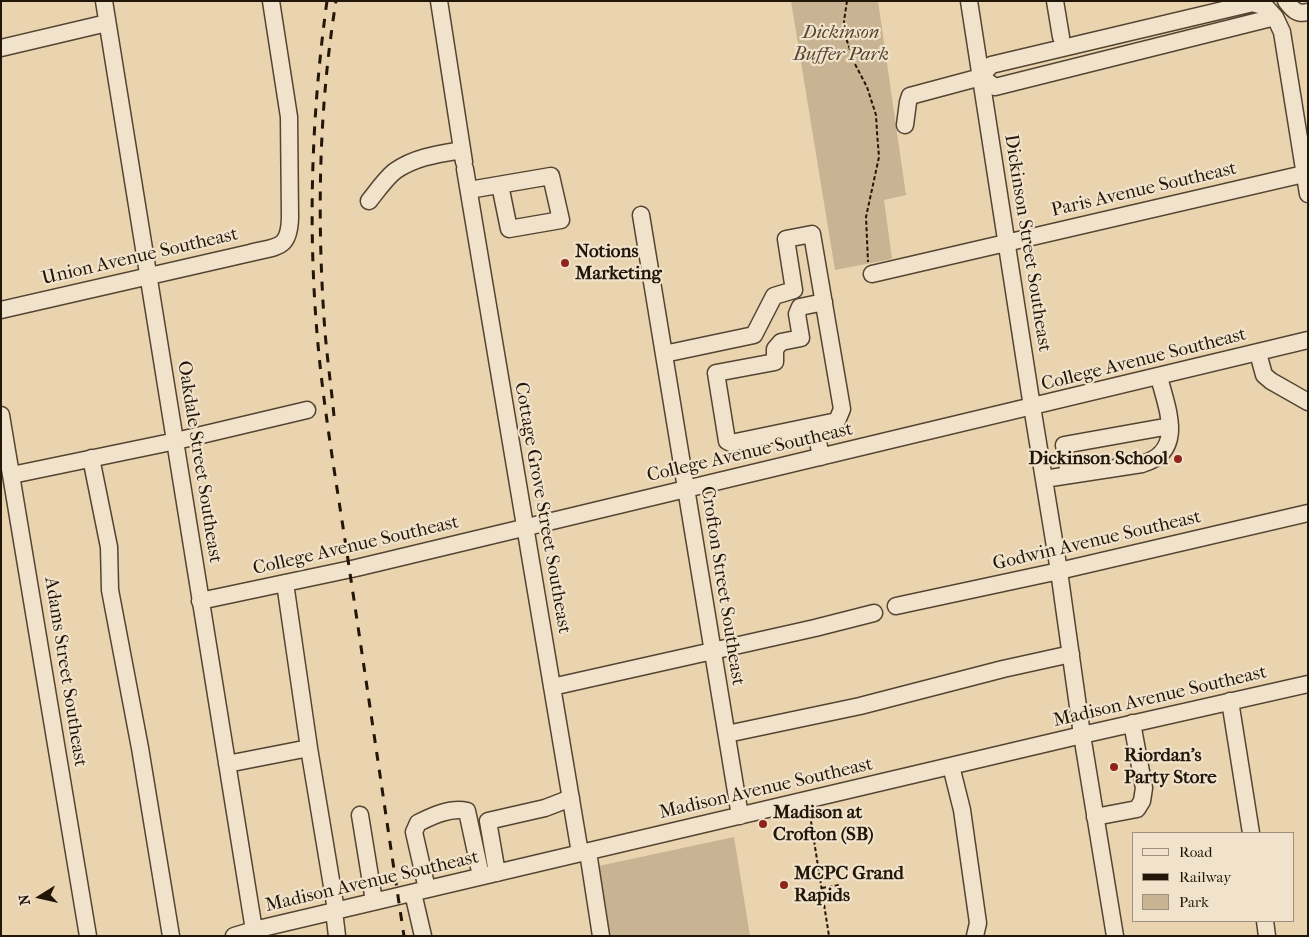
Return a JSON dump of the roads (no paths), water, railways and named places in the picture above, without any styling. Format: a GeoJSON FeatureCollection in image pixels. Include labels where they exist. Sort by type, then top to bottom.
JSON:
{"type":"FeatureCollection","features":[{"type":"Feature","properties":{"kind":"street","name":"Oakdale Street Southeast"},"geometry":{"type":"LineString","coordinates":[[104,1],[254,930]]}},
{"type":"Feature","properties":{"kind":"street","name":"Union Avenue Southeast"},"geometry":{"type":"LineString","coordinates":[[1,310],[279,246],[287,240],[290,232],[289,117],[271,1]]}},
{"type":"Feature","properties":{"kind":"street","name":"Cottage Grove Street Southeast"},"geometry":{"type":"LineString","coordinates":[[439,1],[570,798],[584,852],[601,936]]}},
{"type":"Feature","properties":{"kind":"street","name":"Dickinson Street Southeast"},"geometry":{"type":"LineString","coordinates":[[969,1],[1059,570],[1082,735],[1115,936]]}},
{"type":"Feature","properties":{"kind":"street"},"geometry":{"type":"LineString","coordinates":[[1054,1],[1061,37]]}},
{"type":"Feature","properties":{"kind":"street"},"geometry":{"type":"LineString","coordinates":[[1286,2],[1293,10],[1301,14],[1308,12]]}},
{"type":"Feature","properties":{"kind":"street"},"geometry":{"type":"LineString","coordinates":[[905,125],[910,96],[982,77],[991,65],[1253,3],[1266,7],[1275,17],[1282,32],[1308,194]]}},
{"type":"Feature","properties":{"kind":"street"},"geometry":{"type":"LineString","coordinates":[[1,48],[107,23]]}},
{"type":"Feature","properties":{"kind":"street"},"geometry":{"type":"LineString","coordinates":[[369,201],[394,172],[412,161],[428,156],[464,160]]}},
{"type":"Feature","properties":{"kind":"street","name":"Paris Avenue Southeast"},"geometry":{"type":"LineString","coordinates":[[872,274],[1306,173]]}},
{"type":"Feature","properties":{"kind":"street"},"geometry":{"type":"LineString","coordinates":[[469,190],[500,185]]}},
{"type":"Feature","properties":{"kind":"street","name":"Crofton Street Southeast"},"geometry":{"type":"LineString","coordinates":[[641,215],[740,816]]}},
{"type":"Feature","properties":{"kind":"street"},"geometry":{"type":"LineString","coordinates":[[664,354],[754,335],[774,296],[794,290],[786,239],[812,234],[824,302],[826,318],[842,408],[837,421],[731,443],[727,441],[716,373],[775,362],[775,349],[781,342],[801,338],[797,314],[800,307],[824,302]]}},
{"type":"Feature","properties":{"kind":"street"},"geometry":{"type":"LineString","coordinates":[[799,324],[826,318]]}},
{"type":"Feature","properties":{"kind":"street","name":"College Avenue Southeast"},"geometry":{"type":"LineString","coordinates":[[200,601],[356,568],[1308,340]]}},
{"type":"Feature","properties":{"kind":"street"},"geometry":{"type":"LineString","coordinates":[[1258,352],[1264,375],[1308,402]]}},
{"type":"Feature","properties":{"kind":"street"},"geometry":{"type":"LineString","coordinates":[[1044,479],[1142,464],[1153,461],[1163,453],[1169,442],[1170,426],[1159,377]]}},
{"type":"Feature","properties":{"kind":"street"},"geometry":{"type":"LineString","coordinates":[[12,475],[176,441],[307,410]]}},
{"type":"Feature","properties":{"kind":"street","name":"Adams Street Southeast"},"geometry":{"type":"LineString","coordinates":[[1,414],[4,454],[12,475],[88,936]]}},
{"type":"Feature","properties":{"kind":"street"},"geometry":{"type":"LineString","coordinates":[[815,426],[822,457]]}},
{"type":"Feature","properties":{"kind":"street"},"geometry":{"type":"LineString","coordinates":[[1069,475],[1064,444],[1170,426]]}},
{"type":"Feature","properties":{"kind":"street"},"geometry":{"type":"LineString","coordinates":[[91,458],[109,547],[110,590],[142,757],[171,936]]}},
{"type":"Feature","properties":{"kind":"street","name":"Godwin Avenue Southeast"},"geometry":{"type":"LineString","coordinates":[[896,606],[1308,513]]}},
{"type":"Feature","properties":{"kind":"street"},"geometry":{"type":"LineString","coordinates":[[285,583],[335,911],[337,936]]}},
{"type":"Feature","properties":{"kind":"street"},"geometry":{"type":"LineString","coordinates":[[552,687],[874,613]]}},
{"type":"Feature","properties":{"kind":"street"},"geometry":{"type":"LineString","coordinates":[[727,734],[860,706],[1003,669],[1071,654]]}},
{"type":"Feature","properties":{"kind":"street","name":"Madison Avenue Southeast"},"geometry":{"type":"LineString","coordinates":[[234,936],[489,874],[1308,684]]}},
{"type":"Feature","properties":{"kind":"street"},"geometry":{"type":"LineString","coordinates":[[1230,701],[1251,832]]}},
{"type":"Feature","properties":{"kind":"street"},"geometry":{"type":"LineString","coordinates":[[1095,818],[1137,809],[1142,801],[1144,788],[1132,724]]}},
{"type":"Feature","properties":{"kind":"street"},"geometry":{"type":"LineString","coordinates":[[227,764],[309,748]]}},
{"type":"Feature","properties":{"kind":"street"},"geometry":{"type":"LineString","coordinates":[[951,766],[962,810],[978,923],[975,936]]}},
{"type":"Feature","properties":{"kind":"street"},"geometry":{"type":"LineString","coordinates":[[489,874],[488,821],[545,808],[570,798]]}},
{"type":"Feature","properties":{"kind":"street"},"geometry":{"type":"LineString","coordinates":[[423,936],[414,832],[418,823],[433,816],[460,809],[467,811],[489,874]]}},
{"type":"Feature","properties":{"kind":"street"},"geometry":{"type":"LineString","coordinates":[[360,815],[374,901]]}},
{"type":"Feature","properties":{"kind":"street"},"geometry":{"type":"LineString","coordinates":[[1265,922],[1267,936]]}},
{"type":"Feature","properties":{"kind":"railway"},"geometry":{"type":"LineString","coordinates":[[327,1],[317,94],[312,187],[312,234],[317,327],[328,426],[404,936]]}},
{"type":"Feature","properties":{"kind":"railway"},"geometry":{"type":"LineString","coordinates":[[334,416],[324,318],[320,199],[326,80],[336,1]]}},
{"type":"Feature","properties":{"kind":"place","name":"Notions Marketing"},"geometry":{"type":"Point","coordinates":[565,263]}},
{"type":"Feature","properties":{"kind":"place","name":"Dickinson School"},"geometry":{"type":"Point","coordinates":[1178,459]}},
{"type":"Feature","properties":{"kind":"place","name":"Riordan's Party Store"},"geometry":{"type":"Point","coordinates":[1114,767]}},
{"type":"Feature","properties":{"kind":"place","name":"Madison at Crofton (SB)"},"geometry":{"type":"Point","coordinates":[763,824]}},
{"type":"Feature","properties":{"kind":"place","name":"MCPC Grand Rapids"},"geometry":{"type":"Point","coordinates":[784,885]}},
{"type":"Feature","properties":{"kind":"park label","name":"Dickinson Buffer Park"},"geometry":{"type":"Point","coordinates":[841,44]}}]}
